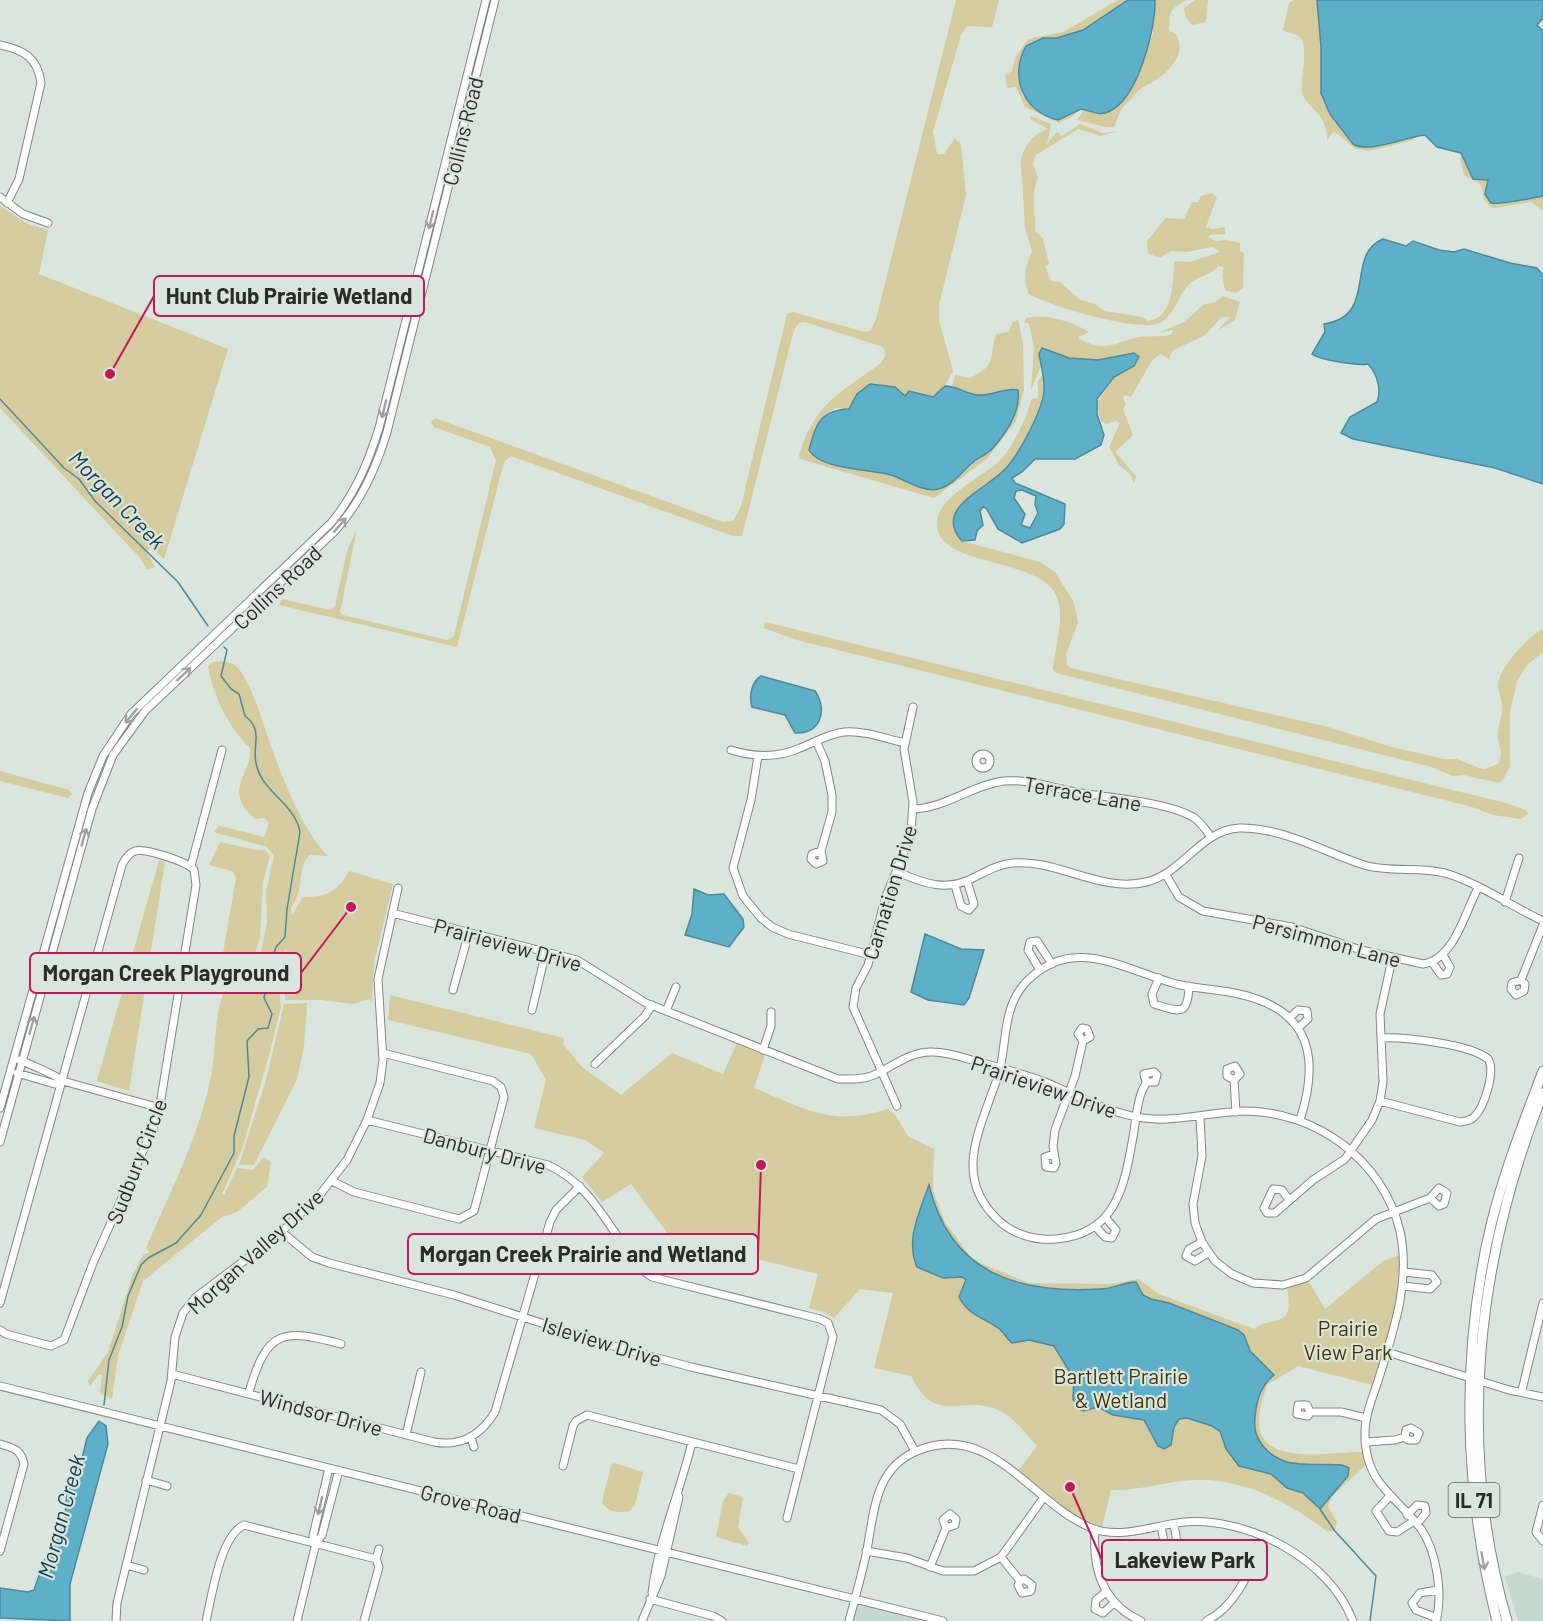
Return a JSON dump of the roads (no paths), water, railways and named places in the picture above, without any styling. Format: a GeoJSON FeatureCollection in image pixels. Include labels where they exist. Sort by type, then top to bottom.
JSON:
{"type":"FeatureCollection","features":[{"type":"Feature","properties":{"kind":"main road","name":"IL 71"},"geometry":{"type":"LineString","coordinates":[[1497,1621],[1485,1570],[1475,1509],[1470,1449],[1477,1300],[1491,1224],[1512,1155],[1543,1071]]}},
{"type":"Feature","properties":{"kind":"main road","name":"IL 71"},"geometry":{"type":"LineString","coordinates":[[1507,1621],[1488,1537],[1474,1379],[1489,1276],[1502,1215],[1543,1093]]}},
{"type":"Feature","properties":{"kind":"street","name":"Collins Road"},"geometry":{"type":"LineString","coordinates":[[0,1108],[88,793],[117,733],[145,699],[321,534],[341,511],[363,473],[379,428],[486,0]]}},
{"type":"Feature","properties":{"kind":"street","name":"Collins Road"},"geometry":{"type":"LineString","coordinates":[[0,1142],[98,789],[124,738],[145,711],[335,531],[355,506],[373,474],[387,432],[495,0]]}},
{"type":"Feature","properties":{"kind":"street"},"geometry":{"type":"LineString","coordinates":[[0,45],[14,48],[30,57],[39,71],[41,83],[19,179],[7,204]]}},
{"type":"Feature","properties":{"kind":"street"},"geometry":{"type":"LineString","coordinates":[[0,197],[7,204],[31,218],[48,223]]}},
{"type":"Feature","properties":{"kind":"street","name":"Carnation Drive"},"geometry":{"type":"LineString","coordinates":[[897,1106],[853,1007],[856,988],[871,955],[885,899],[898,872],[911,834],[913,810],[905,743],[913,707]]}},
{"type":"Feature","properties":{"kind":"street"},"geometry":{"type":"LineString","coordinates":[[731,750],[758,756],[780,754],[830,735],[851,732],[905,743]]}},
{"type":"Feature","properties":{"kind":"street"},"geometry":{"type":"LineString","coordinates":[[816,741],[825,761],[832,795],[832,812],[821,851]]}},
{"type":"Feature","properties":{"kind":"street"},"geometry":{"type":"LineString","coordinates":[[0,1303],[125,859],[136,851],[142,851],[191,866],[222,750]]}},
{"type":"Feature","properties":{"kind":"street"},"geometry":{"type":"LineString","coordinates":[[758,756],[751,800],[733,868],[743,896],[761,918],[773,927],[871,955]]}},
{"type":"Feature","properties":{"kind":"street"},"geometry":{"type":"LineString","coordinates":[[985,768],[989,784]]}},
{"type":"Feature","properties":{"kind":"street","name":"Terrace Lane"},"geometry":{"type":"LineString","coordinates":[[913,810],[942,805],[989,784],[1029,782],[1071,792],[1135,801],[1191,816],[1211,837]]}},
{"type":"Feature","properties":{"kind":"street"},"geometry":{"type":"LineString","coordinates":[[898,872],[923,883],[937,886],[955,885],[1000,865],[1013,862],[1110,883],[1147,882],[1166,875],[1211,837],[1234,829],[1292,838],[1367,866],[1445,873],[1543,921]]}},
{"type":"Feature","properties":{"kind":"street"},"geometry":{"type":"LineString","coordinates":[[1505,902],[1512,888],[1519,858]]}},
{"type":"Feature","properties":{"kind":"street","name":"Sudbury Circle"},"geometry":{"type":"LineString","coordinates":[[0,1330],[6,1334],[51,1346],[59,1344],[69,1334],[93,1263],[109,1233],[160,1108],[196,885],[196,874],[191,866]]}},
{"type":"Feature","properties":{"kind":"street","name":"Persimmon Lane"},"geometry":{"type":"LineString","coordinates":[[1166,875],[1179,897],[1203,911],[1291,926],[1413,964],[1432,962],[1443,955],[1478,888]]}},
{"type":"Feature","properties":{"kind":"street"},"geometry":{"type":"LineString","coordinates":[[955,885],[961,906],[969,910],[974,904],[968,881]]}},
{"type":"Feature","properties":{"kind":"street","name":"Morgan Valley Drive"},"geometry":{"type":"LineString","coordinates":[[116,1621],[126,1565],[172,1374],[176,1332],[187,1306],[282,1232],[332,1181],[355,1145],[367,1120],[380,1083],[383,1053],[378,980],[398,888]]}},
{"type":"Feature","properties":{"kind":"street","name":"Prairieview Drive"},"geometry":{"type":"LineString","coordinates":[[392,913],[546,951],[587,965],[652,1005],[838,1079],[868,1077],[909,1056],[931,1052],[944,1053],[1000,1068],[1095,1105],[1136,1117],[1174,1120],[1236,1112],[1275,1114],[1300,1120],[1336,1139],[1352,1151],[1372,1173],[1393,1211],[1400,1231],[1403,1286],[1387,1352],[1366,1418],[1365,1442],[1371,1471],[1389,1497],[1415,1523],[1430,1549],[1438,1590],[1437,1620],[1416,1610],[1412,1601],[1420,1593],[1438,1590]]}},
{"type":"Feature","properties":{"kind":"street"},"geometry":{"type":"LineString","coordinates":[[1521,980],[1543,926]]}},
{"type":"Feature","properties":{"kind":"street"},"geometry":{"type":"LineString","coordinates":[[453,990],[469,932]]}},
{"type":"Feature","properties":{"kind":"street"},"geometry":{"type":"LineString","coordinates":[[1040,970],[1028,950],[1030,942],[1037,941],[1052,963]]}},
{"type":"Feature","properties":{"kind":"street"},"geometry":{"type":"LineString","coordinates":[[532,1010],[546,951]]}},
{"type":"Feature","properties":{"kind":"street","name":"Persimmon Lane"},"geometry":{"type":"LineString","coordinates":[[1432,962],[1441,975],[1447,974],[1450,967],[1443,955]]}},
{"type":"Feature","properties":{"kind":"street"},"geometry":{"type":"LineString","coordinates":[[1146,1082],[1136,1117],[1123,1189],[1106,1217],[1095,1226],[1066,1238],[1046,1240],[1013,1230],[986,1207],[978,1191],[973,1172],[972,1152],[1000,1068],[1008,1014],[1012,1002],[1026,983],[1052,963],[1079,957],[1095,958],[1189,987],[1258,998],[1275,1006],[1289,1017],[1306,1043],[1311,1066],[1310,1088],[1300,1120]]}},
{"type":"Feature","properties":{"kind":"street"},"geometry":{"type":"LineString","coordinates":[[1289,1200],[1352,1151],[1368,1129],[1380,1101],[1383,1082],[1381,1001],[1392,958]]}},
{"type":"Feature","properties":{"kind":"street"},"geometry":{"type":"LineString","coordinates":[[1159,978],[1152,994],[1154,1004],[1179,1011],[1184,1009],[1188,1004],[1189,987]]}},
{"type":"Feature","properties":{"kind":"street"},"geometry":{"type":"LineString","coordinates":[[666,1011],[676,987]]}},
{"type":"Feature","properties":{"kind":"street"},"geometry":{"type":"LineString","coordinates":[[596,1064],[645,1016],[652,1005]]}},
{"type":"Feature","properties":{"kind":"street"},"geometry":{"type":"LineString","coordinates":[[1289,1017],[1298,1010],[1307,1011],[1308,1019],[1298,1028]]}},
{"type":"Feature","properties":{"kind":"street"},"geometry":{"type":"LineString","coordinates":[[763,1050],[771,1026],[771,1012]]}},
{"type":"Feature","properties":{"kind":"street"},"geometry":{"type":"LineString","coordinates":[[1380,1101],[1460,1122],[1468,1121],[1478,1112],[1492,1072],[1488,1059],[1477,1053],[1411,1038],[1381,1038]]}},
{"type":"Feature","properties":{"kind":"street"},"geometry":{"type":"LineString","coordinates":[[1054,1154],[1055,1130],[1083,1041]]}},
{"type":"Feature","properties":{"kind":"street"},"geometry":{"type":"LineString","coordinates":[[332,1181],[354,1192],[459,1219],[474,1211],[504,1097],[501,1088],[493,1081],[383,1053]]}},
{"type":"Feature","properties":{"kind":"street"},"geometry":{"type":"LineString","coordinates":[[14,1059],[23,1061],[37,1070],[57,1075],[63,1081],[160,1108]]}},
{"type":"Feature","properties":{"kind":"street"},"geometry":{"type":"LineString","coordinates":[[10,1071],[55,1084],[63,1081]]}},
{"type":"Feature","properties":{"kind":"street"},"geometry":{"type":"LineString","coordinates":[[1234,1080],[1236,1112]]}},
{"type":"Feature","properties":{"kind":"street"},"geometry":{"type":"LineString","coordinates":[[1200,1117],[1202,1156],[1193,1204],[1195,1223],[1208,1253],[1219,1265],[1241,1279],[1263,1285],[1286,1284],[1306,1278],[1376,1220],[1393,1211],[1430,1198]]}},
{"type":"Feature","properties":{"kind":"street","name":"Danbury Drive"},"geometry":{"type":"LineString","coordinates":[[367,1120],[548,1165],[580,1186],[638,1266],[652,1277],[820,1319],[828,1323],[833,1337],[787,1518]]}},
{"type":"Feature","properties":{"kind":"street"},"geometry":{"type":"LineString","coordinates":[[474,1447],[471,1438],[484,1427],[495,1412],[552,1216],[580,1186]]}},
{"type":"Feature","properties":{"kind":"street"},"geometry":{"type":"LineString","coordinates":[[1095,1226],[1105,1237],[1112,1238],[1116,1230],[1106,1217]]}},
{"type":"Feature","properties":{"kind":"street","name":"Isleview Drive"},"geometry":{"type":"LineString","coordinates":[[282,1232],[312,1257],[329,1263],[522,1316],[613,1346],[687,1366],[818,1394],[890,1414],[900,1424],[915,1451]]}},
{"type":"Feature","properties":{"kind":"street"},"geometry":{"type":"LineString","coordinates":[[1202,1242],[1186,1252],[1188,1259],[1196,1261],[1208,1253]]}},
{"type":"Feature","properties":{"kind":"street"},"geometry":{"type":"LineString","coordinates":[[1403,1286],[1430,1289],[1437,1282],[1432,1275],[1404,1272]]}},
{"type":"Feature","properties":{"kind":"street"},"geometry":{"type":"LineString","coordinates":[[1522,1390],[1543,1304]]}},
{"type":"Feature","properties":{"kind":"street"},"geometry":{"type":"LineString","coordinates":[[249,1392],[257,1363],[274,1342],[287,1336],[300,1334],[341,1344]]}},
{"type":"Feature","properties":{"kind":"street"},"geometry":{"type":"LineString","coordinates":[[1387,1352],[1474,1379],[1543,1396]]}},
{"type":"Feature","properties":{"kind":"street"},"geometry":{"type":"LineString","coordinates":[[406,1435],[421,1372]]}},
{"type":"Feature","properties":{"kind":"street","name":"Windsor Drive"},"geometry":{"type":"LineString","coordinates":[[172,1374],[444,1444],[471,1438]]}},
{"type":"Feature","properties":{"kind":"street","name":"Grove Road"},"geometry":{"type":"LineString","coordinates":[[0,1386],[943,1621]]}},
{"type":"Feature","properties":{"kind":"street"},"geometry":{"type":"LineString","coordinates":[[1310,1412],[1341,1412],[1366,1418]]}},
{"type":"Feature","properties":{"kind":"street"},"geometry":{"type":"LineString","coordinates":[[563,1466],[573,1426],[576,1421],[587,1415],[799,1469]]}},
{"type":"Feature","properties":{"kind":"street"},"geometry":{"type":"LineString","coordinates":[[1365,1442],[1406,1437]]}},
{"type":"Feature","properties":{"kind":"street"},"geometry":{"type":"LineString","coordinates":[[642,1621],[661,1576],[664,1550],[692,1442]]}},
{"type":"Feature","properties":{"kind":"street"},"geometry":{"type":"LineString","coordinates":[[0,1444],[26,1452],[0,1551]]}},
{"type":"Feature","properties":{"kind":"street"},"geometry":{"type":"LineString","coordinates":[[849,1621],[876,1497],[884,1479],[898,1463],[915,1451],[947,1444],[980,1449],[997,1458],[1068,1515],[1095,1529],[1127,1532],[1174,1524],[1211,1522],[1245,1529],[1264,1536],[1288,1549],[1329,1583],[1340,1595],[1353,1621]]}},
{"type":"Feature","properties":{"kind":"street"},"geometry":{"type":"LineString","coordinates":[[316,1543],[313,1536],[329,1468]]}},
{"type":"Feature","properties":{"kind":"street"},"geometry":{"type":"LineString","coordinates":[[297,1621],[316,1543],[322,1535],[339,1470]]}},
{"type":"Feature","properties":{"kind":"street"},"geometry":{"type":"LineString","coordinates":[[146,1480],[167,1486]]}},
{"type":"Feature","properties":{"kind":"street"},"geometry":{"type":"LineString","coordinates":[[866,1551],[907,1558],[943,1572],[964,1573],[983,1568],[1001,1557],[1044,1497]]}},
{"type":"Feature","properties":{"kind":"street"},"geometry":{"type":"LineString","coordinates":[[1389,1497],[1376,1510],[1388,1530],[1396,1532],[1415,1523]]}},
{"type":"Feature","properties":{"kind":"street","name":"Prairieview Drive"},"geometry":{"type":"LineString","coordinates":[[1407,1515],[1417,1505],[1425,1506],[1425,1515],[1415,1523]]}},
{"type":"Feature","properties":{"kind":"street"},"geometry":{"type":"LineString","coordinates":[[1540,1539],[1537,1526],[1543,1505]]}},
{"type":"Feature","properties":{"kind":"street"},"geometry":{"type":"LineString","coordinates":[[1161,1526],[1166,1553],[1172,1556],[1178,1549],[1174,1524]]}},
{"type":"Feature","properties":{"kind":"street"},"geometry":{"type":"LineString","coordinates":[[206,1621],[227,1540],[236,1529],[244,1525],[376,1559]]}},
{"type":"Feature","properties":{"kind":"street"},"geometry":{"type":"LineString","coordinates":[[930,1567],[946,1528]]}},
{"type":"Feature","properties":{"kind":"street"},"geometry":{"type":"LineString","coordinates":[[1095,1529],[1095,1563],[1106,1592],[1114,1603],[1141,1621]]}},
{"type":"Feature","properties":{"kind":"street"},"geometry":{"type":"LineString","coordinates":[[1208,1620],[1235,1596],[1264,1536]]}},
{"type":"Feature","properties":{"kind":"street"},"geometry":{"type":"LineString","coordinates":[[364,1621],[379,1567],[376,1559],[379,1549]]}},
{"type":"Feature","properties":{"kind":"street"},"geometry":{"type":"LineString","coordinates":[[1001,1557],[1020,1581]]}},
{"type":"Feature","properties":{"kind":"street"},"geometry":{"type":"LineString","coordinates":[[126,1565],[144,1570]]}},
{"type":"Feature","properties":{"kind":"street"},"geometry":{"type":"LineString","coordinates":[[1106,1592],[1096,1600],[1095,1609],[1103,1613],[1114,1603]]}},
{"type":"Feature","properties":{"kind":"street"},"geometry":{"type":"LineString","coordinates":[[651,1596],[722,1621]]}},
{"type":"Feature","properties":{"kind":"water"},"geometry":{"type":"Polygon","coordinates":[[[1128,0],[1155,0],[1152,28],[1143,62],[1136,79],[1119,105],[1101,114],[1081,109],[1058,120],[1036,109],[1028,101],[1019,80],[1021,57],[1026,46],[1043,38],[1057,38],[1083,30],[1128,0]]]}},
{"type":"Feature","properties":{"kind":"water"},"geometry":{"type":"Polygon","coordinates":[[[1317,0],[1543,0],[1543,18],[1537,25],[1543,31],[1543,196],[1491,203],[1485,194],[1488,180],[1473,179],[1461,153],[1437,147],[1425,135],[1378,146],[1360,147],[1353,144],[1330,114],[1321,93],[1321,47],[1317,0]]]}},
{"type":"Feature","properties":{"kind":"water"},"geometry":{"type":"Polygon","coordinates":[[[1383,239],[1406,246],[1413,241],[1439,250],[1454,252],[1464,249],[1510,263],[1537,268],[1543,275],[1543,484],[1495,468],[1353,439],[1341,433],[1350,417],[1377,402],[1379,387],[1376,377],[1368,364],[1339,362],[1312,354],[1325,332],[1324,324],[1341,319],[1351,310],[1357,298],[1365,258],[1372,247],[1383,239]]]}},
{"type":"Feature","properties":{"kind":"water"},"geometry":{"type":"Polygon","coordinates":[[[1042,348],[1069,358],[1098,360],[1134,353],[1139,357],[1134,366],[1114,377],[1097,399],[1097,414],[1104,435],[1101,445],[1075,459],[1035,459],[1012,478],[1015,483],[1065,504],[1064,524],[1060,529],[1022,543],[998,529],[986,508],[983,507],[980,511],[983,525],[977,531],[975,540],[962,541],[954,529],[954,518],[958,508],[1008,466],[1025,441],[1035,419],[1044,391],[1039,354],[1042,348]],[[1022,490],[1016,491],[1014,498],[1025,514],[1021,525],[1030,528],[1038,513],[1035,504],[1036,496],[1022,490]]]}},
{"type":"Feature","properties":{"kind":"water"},"geometry":{"type":"Polygon","coordinates":[[[870,384],[895,387],[905,396],[909,391],[933,397],[945,386],[978,395],[1018,390],[1018,398],[1015,414],[1003,436],[993,448],[952,482],[932,490],[891,475],[834,465],[815,457],[809,450],[821,420],[831,412],[849,409],[857,394],[870,384]]]}},
{"type":"Feature","properties":{"kind":"water"},"geometry":{"type":"Polygon","coordinates":[[[761,676],[815,691],[821,706],[820,720],[816,725],[811,730],[795,733],[785,715],[752,707],[752,690],[755,682],[761,676]]]}},
{"type":"Feature","properties":{"kind":"water"},"geometry":{"type":"Polygon","coordinates":[[[694,889],[708,895],[724,894],[743,919],[744,927],[729,947],[685,935],[692,914],[694,889]]]}},
{"type":"Feature","properties":{"kind":"water"},"geometry":{"type":"Polygon","coordinates":[[[925,934],[961,949],[984,950],[969,998],[964,1005],[928,1000],[911,992],[925,934]]]}},
{"type":"Feature","properties":{"kind":"water"},"geometry":{"type":"Polygon","coordinates":[[[929,1185],[939,1215],[953,1239],[970,1258],[991,1272],[1041,1287],[1070,1290],[1105,1289],[1136,1282],[1143,1295],[1151,1299],[1169,1303],[1238,1330],[1244,1335],[1250,1351],[1274,1375],[1263,1388],[1256,1410],[1256,1432],[1263,1446],[1280,1460],[1290,1463],[1342,1465],[1349,1468],[1348,1476],[1320,1509],[1303,1493],[1287,1488],[1271,1474],[1239,1466],[1226,1449],[1220,1431],[1212,1426],[1187,1418],[1179,1419],[1174,1427],[1171,1445],[1164,1449],[1158,1446],[1144,1420],[1113,1415],[1098,1407],[1084,1411],[1078,1409],[1073,1399],[1074,1379],[1054,1346],[1029,1340],[1012,1343],[1000,1330],[972,1312],[963,1303],[959,1297],[966,1280],[962,1277],[943,1278],[917,1267],[913,1236],[929,1185]]]}},
{"type":"Feature","properties":{"kind":"water"},"geometry":{"type":"Polygon","coordinates":[[[99,1421],[106,1426],[108,1444],[70,1584],[70,1621],[0,1618],[0,1588],[28,1592],[34,1590],[44,1561],[59,1537],[65,1518],[67,1487],[78,1474],[87,1438],[99,1421]]]}},
{"type":"Feature","properties":{"kind":"waterway","name":"Morgan Creek"},"geometry":{"type":"LineString","coordinates":[[0,399],[64,468],[79,479],[95,501],[178,582],[208,626]]}},
{"type":"Feature","properties":{"kind":"waterway","name":"Morgan Creek"},"geometry":{"type":"LineString","coordinates":[[104,1405],[109,1360],[122,1327],[128,1296],[141,1265],[148,1258],[176,1243],[201,1215],[234,1153],[234,1136],[249,1077],[247,1041],[258,1029],[268,1028],[272,1014],[264,998],[266,988],[274,975],[273,956],[276,947],[285,937],[287,909],[300,832],[292,813],[264,782],[259,773],[255,756],[256,732],[251,721],[245,716],[239,694],[231,689],[221,676],[227,650],[224,647]]}},
{"type":"Feature","properties":{"kind":"waterway"},"geometry":{"type":"LineString","coordinates":[[1320,1509],[1334,1530],[1376,1576],[1370,1621]]}},
{"type":"Feature","properties":{"kind":"place","name":"Hunt Club Prairie Wetland"},"geometry":{"type":"Point","coordinates":[110,374]}},
{"type":"Feature","properties":{"kind":"place","name":"Morgan Creek Playground"},"geometry":{"type":"Point","coordinates":[351,907]}},
{"type":"Feature","properties":{"kind":"place","name":"Morgan Creek Prairie and Wetland"},"geometry":{"type":"Point","coordinates":[761,1165]}},
{"type":"Feature","properties":{"kind":"place","name":"Lakeview Park"},"geometry":{"type":"Point","coordinates":[1070,1487]}},
{"type":"Feature","properties":{"kind":"park label","name":"Prairie View Park"},"geometry":{"type":"Point","coordinates":[1348,1339]}},
{"type":"Feature","properties":{"kind":"park label","name":"Bartlett Prairie & Wetland"},"geometry":{"type":"Point","coordinates":[1121,1387]}}]}
